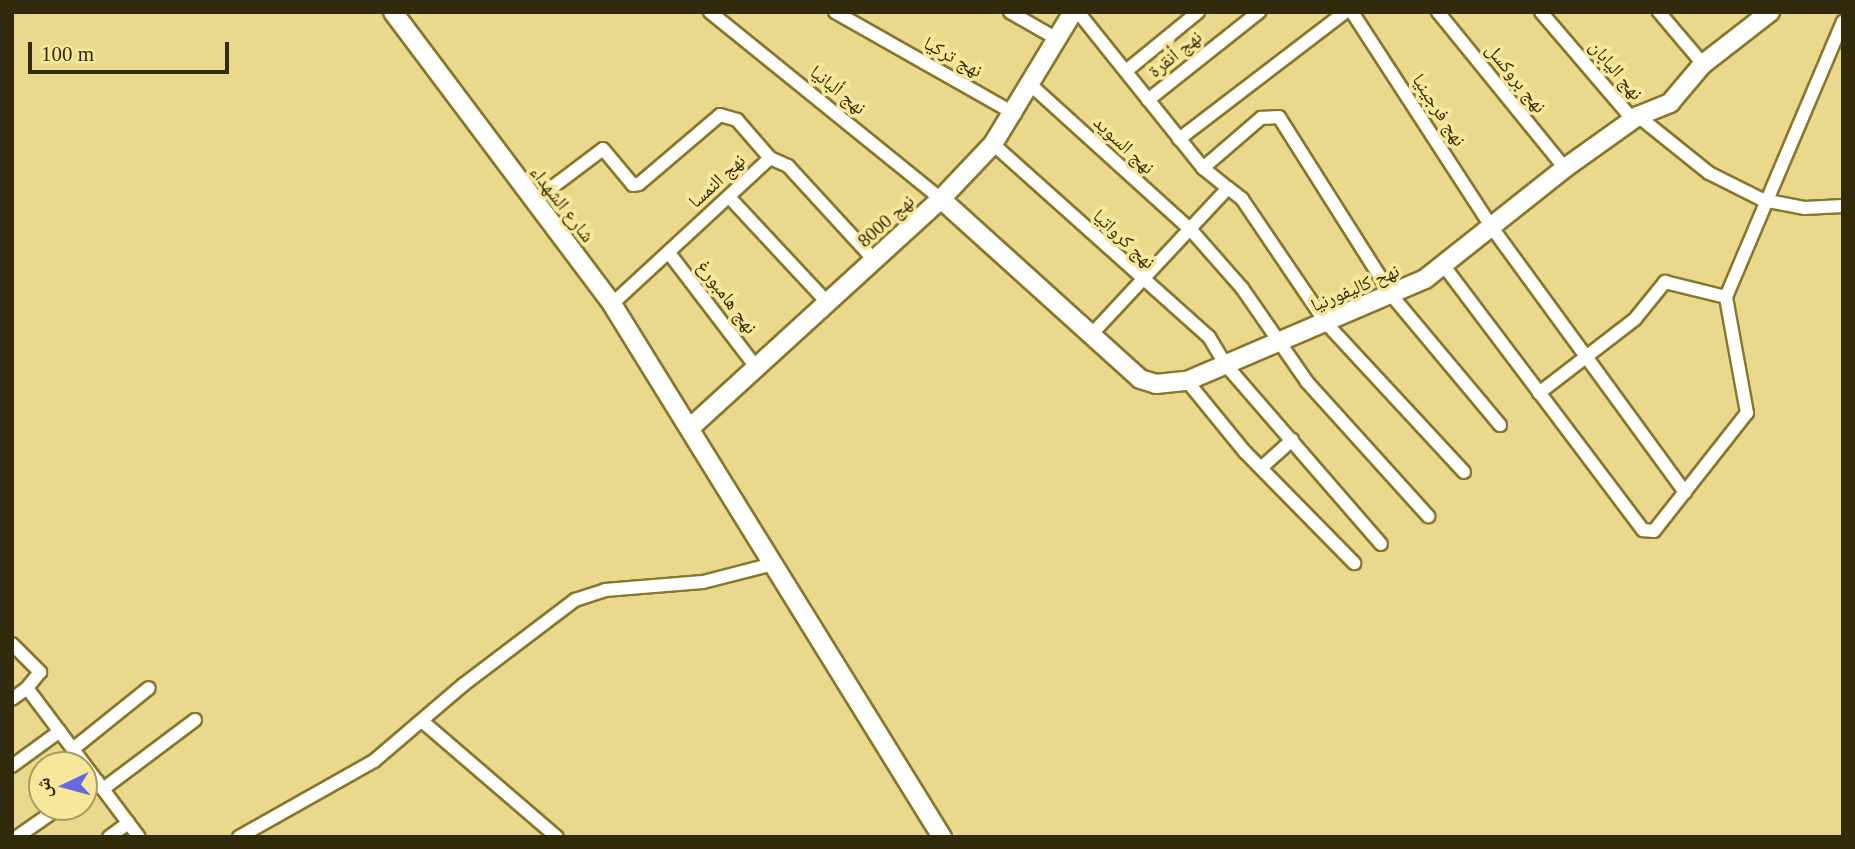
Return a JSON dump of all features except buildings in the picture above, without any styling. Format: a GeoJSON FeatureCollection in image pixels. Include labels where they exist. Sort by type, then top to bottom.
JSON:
{"type":"FeatureCollection","features":[{"type":"Feature","properties":{"kind":"street","name":"شارع الشهداء"},"geometry":{"type":"LineString","coordinates":[[393,12],[612,304],[942,837]]}},
{"type":"Feature","properties":{"kind":"street","name":"نهج ألبانيا"},"geometry":{"type":"LineString","coordinates":[[710,12],[941,199]]}},
{"type":"Feature","properties":{"kind":"street","name":"نهج تركيا"},"geometry":{"type":"LineString","coordinates":[[835,12],[1015,114]]}},
{"type":"Feature","properties":{"kind":"street"},"geometry":{"type":"LineString","coordinates":[[1010,12],[1057,39]]}},
{"type":"Feature","properties":{"kind":"street"},"geometry":{"type":"LineString","coordinates":[[1075,12],[1203,168],[1242,199],[1326,323],[1464,472]]}},
{"type":"Feature","properties":{"kind":"street","name":"نهج 8000"},"geometry":{"type":"LineString","coordinates":[[690,428],[941,199],[993,144],[1015,114],[1075,12]]}},
{"type":"Feature","properties":{"kind":"street"},"geometry":{"type":"LineString","coordinates":[[1126,71],[1198,12]]}},
{"type":"Feature","properties":{"kind":"street","name":"نهج أنقرة"},"geometry":{"type":"LineString","coordinates":[[1148,100],[1259,12]]}},
{"type":"Feature","properties":{"kind":"street"},"geometry":{"type":"LineString","coordinates":[[1179,139],[1345,12]]}},
{"type":"Feature","properties":{"kind":"street","name":"نهج فرجينيا"},"geometry":{"type":"LineString","coordinates":[[1352,12],[1493,229],[1685,492]]}},
{"type":"Feature","properties":{"kind":"street","name":"نهج بروكسل"},"geometry":{"type":"LineString","coordinates":[[1437,12],[1565,169]]}},
{"type":"Feature","properties":{"kind":"street","name":"نهج اليابان"},"geometry":{"type":"LineString","coordinates":[[1541,12],[1636,119],[1709,173],[1763,200],[1805,208],[1843,206]]}},
{"type":"Feature","properties":{"kind":"street"},"geometry":{"type":"LineString","coordinates":[[1659,12],[1703,64]]}},
{"type":"Feature","properties":{"kind":"street","name":"نهح كاليفورنيا"},"geometry":{"type":"LineString","coordinates":[[941,199],[1146,382],[1187,381],[1393,297],[1444,267],[1565,169],[1636,119],[1670,103],[1703,64],[1770,12]]}},
{"type":"Feature","properties":{"kind":"street"},"geometry":{"type":"LineString","coordinates":[[1444,267],[1643,530],[1654,531],[1747,413],[1726,297],[1763,200],[1843,22]]}},
{"type":"Feature","properties":{"kind":"street","name":"نهج السويد"},"geometry":{"type":"LineString","coordinates":[[1032,86],[1191,230],[1242,288],[1278,344],[1428,516]]}},
{"type":"Feature","properties":{"kind":"street"},"geometry":{"type":"LineString","coordinates":[[534,201],[603,149],[633,185],[639,184],[720,116],[737,120],[770,158]]}},
{"type":"Feature","properties":{"kind":"street"},"geometry":{"type":"LineString","coordinates":[[1203,168],[1261,118],[1279,117],[1393,297],[1500,425]]}},
{"type":"Feature","properties":{"kind":"street","name":"نهج كرواتيا"},"geometry":{"type":"LineString","coordinates":[[993,144],[1142,282],[1209,337],[1225,364],[1381,544]]}},
{"type":"Feature","properties":{"kind":"street","name":"نهج النمسا"},"geometry":{"type":"LineString","coordinates":[[612,304],[770,158],[788,166],[874,260]]}},
{"type":"Feature","properties":{"kind":"street"},"geometry":{"type":"LineString","coordinates":[[1091,335],[1228,188]]}},
{"type":"Feature","properties":{"kind":"street"},"geometry":{"type":"LineString","coordinates":[[729,197],[827,302]]}},
{"type":"Feature","properties":{"kind":"street","name":"نهج هامبورغ"},"geometry":{"type":"LineString","coordinates":[[669,253],[755,366]]}},
{"type":"Feature","properties":{"kind":"street"},"geometry":{"type":"LineString","coordinates":[[1539,393],[1635,319],[1668,281],[1726,297]]}},
{"type":"Feature","properties":{"kind":"street"},"geometry":{"type":"LineString","coordinates":[[1187,381],[1261,468],[1354,563]]}},
{"type":"Feature","properties":{"kind":"street"},"geometry":{"type":"LineString","coordinates":[[1261,468],[1292,440]]}},
{"type":"Feature","properties":{"kind":"street"},"geometry":{"type":"LineString","coordinates":[[242,836],[374,761],[575,600],[605,590],[703,582],[773,564]]}},
{"type":"Feature","properties":{"kind":"street"},"geometry":{"type":"LineString","coordinates":[[12,645],[40,672],[27,688],[12,699]]}},
{"type":"Feature","properties":{"kind":"street"},"geometry":{"type":"LineString","coordinates":[[27,688],[139,837]]}},
{"type":"Feature","properties":{"kind":"street"},"geometry":{"type":"LineString","coordinates":[[73,749],[149,688]]}},
{"type":"Feature","properties":{"kind":"street"},"geometry":{"type":"LineString","coordinates":[[100,785],[195,720]]}},
{"type":"Feature","properties":{"kind":"street"},"geometry":{"type":"LineString","coordinates":[[422,721],[557,837]]}},
{"type":"Feature","properties":{"kind":"street"},"geometry":{"type":"LineString","coordinates":[[12,766],[60,731]]}},
{"type":"Feature","properties":{"kind":"street"},"geometry":{"type":"LineString","coordinates":[[17,837],[40,821]]}},
{"type":"Feature","properties":{"kind":"street"},"geometry":{"type":"LineString","coordinates":[[109,837],[128,822]]}}]}
